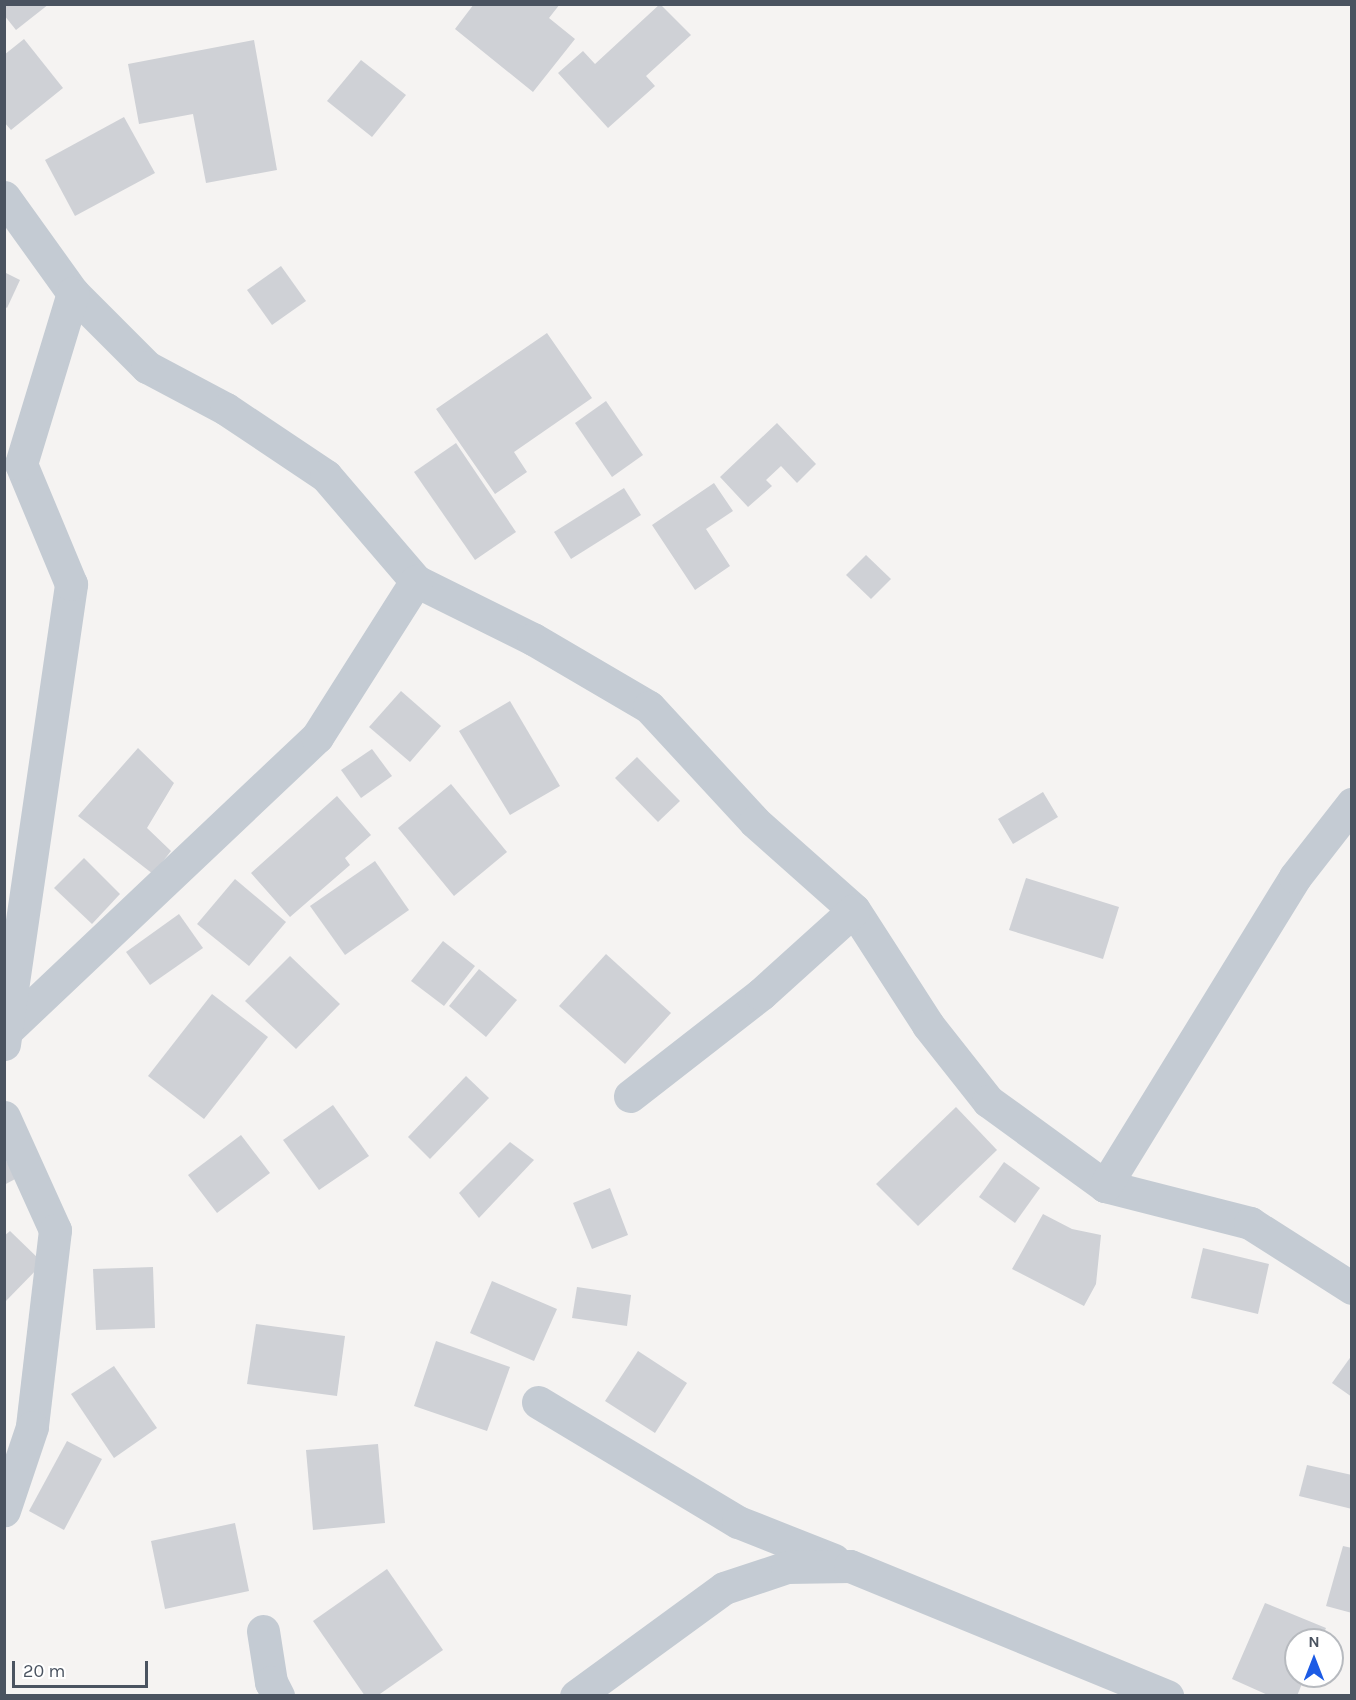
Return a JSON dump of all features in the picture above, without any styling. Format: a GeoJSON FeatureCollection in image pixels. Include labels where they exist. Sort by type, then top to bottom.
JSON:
{"type":"FeatureCollection","features":[{"type":"Feature","properties":{"kind":"street"},"geometry":{"type":"LineString","coordinates":[[4,197],[74,293],[147,367],[226,409],[326,476],[416,580],[533,639],[648,707],[754,822],[854,910],[928,1025],[988,1101],[1106,1186],[1250,1223],[1352,1288]]}},
{"type":"Feature","properties":{"kind":"street"},"geometry":{"type":"LineString","coordinates":[[6,1037],[12,952],[71,584],[21,464],[74,293]]}},
{"type":"Feature","properties":{"kind":"street"},"geometry":{"type":"LineString","coordinates":[[6,1037],[317,737],[416,580]]}},
{"type":"Feature","properties":{"kind":"street"},"geometry":{"type":"LineString","coordinates":[[1106,1186],[1295,877],[1352,804]]}},
{"type":"Feature","properties":{"kind":"street"},"geometry":{"type":"LineString","coordinates":[[630,1096],[761,994],[854,910]]}},
{"type":"Feature","properties":{"kind":"street"},"geometry":{"type":"LineString","coordinates":[[4,1118],[55,1230],[32,1427],[4,1510]]}},
{"type":"Feature","properties":{"kind":"street"},"geometry":{"type":"LineString","coordinates":[[538,1402],[666,1482],[738,1522],[1167,1695]]}},
{"type":"Feature","properties":{"kind":"street"},"geometry":{"type":"LineString","coordinates":[[576,1695],[724,1588],[787,1567],[850,1566]]}},
{"type":"Feature","properties":{"kind":"street"},"geometry":{"type":"LineString","coordinates":[[263,1631],[271,1682],[278,1695]]}},
{"type":"Feature","properties":{"kind":"building"},"geometry":{"type":"Polygon","coordinates":[[[4,4],[49,4],[16,30],[4,15],[4,4]]]}},
{"type":"Feature","properties":{"kind":"building"},"geometry":{"type":"Polygon","coordinates":[[[474,4],[560,4],[549,18],[575,39],[533,92],[455,29],[474,4]]]}},
{"type":"Feature","properties":{"kind":"building"},"geometry":{"type":"Polygon","coordinates":[[[660,4],[691,35],[646,76],[655,86],[608,128],[558,73],[583,51],[595,64],[660,4]]]}},
{"type":"Feature","properties":{"kind":"building"},"geometry":{"type":"Polygon","coordinates":[[[24,39],[63,88],[11,130],[4,122],[4,55],[24,39]]]}},
{"type":"Feature","properties":{"kind":"building"},"geometry":{"type":"Polygon","coordinates":[[[254,40],[277,170],[206,183],[193,114],[139,124],[128,64],[254,40]]]}},
{"type":"Feature","properties":{"kind":"building"},"geometry":{"type":"Polygon","coordinates":[[[361,60],[406,95],[372,137],[327,101],[361,60]]]}},
{"type":"Feature","properties":{"kind":"building"},"geometry":{"type":"Polygon","coordinates":[[[124,117],[155,173],[75,216],[45,160],[124,117]]]}},
{"type":"Feature","properties":{"kind":"building"},"geometry":{"type":"Polygon","coordinates":[[[281,266],[306,301],[272,325],[247,290],[281,266]]]}},
{"type":"Feature","properties":{"kind":"building"},"geometry":{"type":"Polygon","coordinates":[[[4,272],[20,280],[7,308],[4,306],[4,272]]]}},
{"type":"Feature","properties":{"kind":"building"},"geometry":{"type":"Polygon","coordinates":[[[547,333],[592,398],[514,452],[527,472],[495,494],[436,409],[547,333]]]}},
{"type":"Feature","properties":{"kind":"building"},"geometry":{"type":"Polygon","coordinates":[[[606,401],[643,455],[612,477],[575,423],[606,401]]]}},
{"type":"Feature","properties":{"kind":"building"},"geometry":{"type":"Polygon","coordinates":[[[777,423],[816,464],[797,483],[781,466],[766,480],[772,486],[748,507],[720,477],[777,423]]]}},
{"type":"Feature","properties":{"kind":"building"},"geometry":{"type":"Polygon","coordinates":[[[456,443],[516,532],[475,560],[414,472],[456,443]]]}},
{"type":"Feature","properties":{"kind":"building"},"geometry":{"type":"Polygon","coordinates":[[[714,483],[733,511],[706,529],[730,566],[695,590],[652,525],[714,483]]]}},
{"type":"Feature","properties":{"kind":"building"},"geometry":{"type":"Polygon","coordinates":[[[624,488],[641,515],[571,559],[554,532],[624,488]]]}},
{"type":"Feature","properties":{"kind":"building"},"geometry":{"type":"Polygon","coordinates":[[[866,555],[891,579],[871,599],[846,575],[866,555]]]}},
{"type":"Feature","properties":{"kind":"building"},"geometry":{"type":"Polygon","coordinates":[[[401,691],[441,726],[410,762],[369,727],[401,691]]]}},
{"type":"Feature","properties":{"kind":"building"},"geometry":{"type":"Polygon","coordinates":[[[510,701],[560,786],[510,815],[459,731],[510,701]]]}},
{"type":"Feature","properties":{"kind":"building"},"geometry":{"type":"Polygon","coordinates":[[[138,748],[174,783],[147,828],[171,851],[153,874],[78,816],[138,748]]]}},
{"type":"Feature","properties":{"kind":"building"},"geometry":{"type":"Polygon","coordinates":[[[372,749],[392,776],[361,798],[341,770],[372,749]]]}},
{"type":"Feature","properties":{"kind":"building"},"geometry":{"type":"Polygon","coordinates":[[[637,757],[680,801],[658,822],[615,778],[637,757]]]}},
{"type":"Feature","properties":{"kind":"building"},"geometry":{"type":"Polygon","coordinates":[[[451,784],[507,852],[454,896],[398,828],[451,784]]]}},
{"type":"Feature","properties":{"kind":"building"},"geometry":{"type":"Polygon","coordinates":[[[1043,792],[1058,817],[1013,844],[998,819],[1043,792]]]}},
{"type":"Feature","properties":{"kind":"building"},"geometry":{"type":"Polygon","coordinates":[[[337,796],[371,835],[345,858],[350,865],[290,917],[251,873],[337,796]]]}},
{"type":"Feature","properties":{"kind":"building"},"geometry":{"type":"Polygon","coordinates":[[[84,858],[120,894],[92,924],[54,888],[84,858]]]}},
{"type":"Feature","properties":{"kind":"building"},"geometry":{"type":"Polygon","coordinates":[[[375,861],[409,910],[345,955],[310,906],[375,861]]]}},
{"type":"Feature","properties":{"kind":"building"},"geometry":{"type":"Polygon","coordinates":[[[1026,878],[1119,907],[1103,959],[1009,930],[1026,878]]]}},
{"type":"Feature","properties":{"kind":"building"},"geometry":{"type":"Polygon","coordinates":[[[235,879],[286,922],[249,966],[197,924],[235,879]]]}},
{"type":"Feature","properties":{"kind":"building"},"geometry":{"type":"Polygon","coordinates":[[[179,914],[203,948],[150,985],[126,952],[179,914]]]}},
{"type":"Feature","properties":{"kind":"building"},"geometry":{"type":"Polygon","coordinates":[[[443,941],[475,966],[444,1006],[411,981],[443,941]]]}},
{"type":"Feature","properties":{"kind":"building"},"geometry":{"type":"Polygon","coordinates":[[[606,954],[671,1013],[625,1064],[559,1006],[606,954]]]}},
{"type":"Feature","properties":{"kind":"building"},"geometry":{"type":"Polygon","coordinates":[[[290,956],[340,1004],[296,1049],[245,1001],[290,956]]]}},
{"type":"Feature","properties":{"kind":"building"},"geometry":{"type":"Polygon","coordinates":[[[479,969],[517,1000],[486,1037],[449,1006],[479,969]]]}},
{"type":"Feature","properties":{"kind":"building"},"geometry":{"type":"Polygon","coordinates":[[[212,994],[268,1037],[204,1119],[148,1076],[212,994]]]}},
{"type":"Feature","properties":{"kind":"building"},"geometry":{"type":"Polygon","coordinates":[[[466,1076],[489,1098],[430,1159],[408,1137],[466,1076]]]}},
{"type":"Feature","properties":{"kind":"building"},"geometry":{"type":"Polygon","coordinates":[[[333,1105],[369,1156],[319,1190],[283,1140],[333,1105]]]}},
{"type":"Feature","properties":{"kind":"building"},"geometry":{"type":"Polygon","coordinates":[[[956,1107],[997,1150],[918,1226],[876,1184],[956,1107]]]}},
{"type":"Feature","properties":{"kind":"building"},"geometry":{"type":"Polygon","coordinates":[[[241,1135],[270,1173],[217,1213],[188,1175],[241,1135]]]}},
{"type":"Feature","properties":{"kind":"building"},"geometry":{"type":"Polygon","coordinates":[[[510,1142],[534,1160],[479,1218],[459,1193],[510,1142]]]}},
{"type":"Feature","properties":{"kind":"building"},"geometry":{"type":"Polygon","coordinates":[[[4,1158],[17,1178],[4,1185],[4,1158]]]}},
{"type":"Feature","properties":{"kind":"building"},"geometry":{"type":"Polygon","coordinates":[[[1004,1162],[1040,1188],[1015,1223],[979,1197],[1004,1162]]]}},
{"type":"Feature","properties":{"kind":"building"},"geometry":{"type":"Polygon","coordinates":[[[610,1188],[628,1235],[592,1249],[573,1203],[610,1188]]]}},
{"type":"Feature","properties":{"kind":"building"},"geometry":{"type":"Polygon","coordinates":[[[1043,1214],[1072,1229],[1101,1235],[1096,1284],[1084,1306],[1012,1269],[1043,1214]]]}},
{"type":"Feature","properties":{"kind":"building"},"geometry":{"type":"Polygon","coordinates":[[[10,1231],[43,1263],[4,1303],[4,1236],[10,1231]]]}},
{"type":"Feature","properties":{"kind":"building"},"geometry":{"type":"Polygon","coordinates":[[[1203,1248],[1269,1264],[1258,1314],[1191,1298],[1203,1248]]]}},
{"type":"Feature","properties":{"kind":"building"},"geometry":{"type":"Polygon","coordinates":[[[153,1267],[155,1328],[96,1330],[93,1269],[153,1267]]]}},
{"type":"Feature","properties":{"kind":"building"},"geometry":{"type":"Polygon","coordinates":[[[492,1281],[557,1309],[534,1361],[470,1333],[492,1281]]]}},
{"type":"Feature","properties":{"kind":"building"},"geometry":{"type":"Polygon","coordinates":[[[577,1287],[631,1295],[627,1326],[572,1318],[577,1287]]]}},
{"type":"Feature","properties":{"kind":"building"},"geometry":{"type":"Polygon","coordinates":[[[256,1324],[345,1336],[337,1396],[247,1384],[256,1324]]]}},
{"type":"Feature","properties":{"kind":"building"},"geometry":{"type":"Polygon","coordinates":[[[436,1341],[510,1367],[487,1431],[414,1406],[436,1341]]]}},
{"type":"Feature","properties":{"kind":"building"},"geometry":{"type":"Polygon","coordinates":[[[638,1351],[687,1383],[655,1433],[605,1401],[638,1351]]]}},
{"type":"Feature","properties":{"kind":"building"},"geometry":{"type":"Polygon","coordinates":[[[1352,1355],[1352,1397],[1332,1383],[1352,1355]]]}},
{"type":"Feature","properties":{"kind":"building"},"geometry":{"type":"Polygon","coordinates":[[[114,1366],[157,1428],[114,1458],[71,1394],[114,1366]]]}},
{"type":"Feature","properties":{"kind":"building"},"geometry":{"type":"Polygon","coordinates":[[[67,1441],[102,1459],[64,1530],[29,1511],[67,1441]]]}},
{"type":"Feature","properties":{"kind":"building"},"geometry":{"type":"Polygon","coordinates":[[[378,1444],[385,1523],[313,1530],[306,1450],[378,1444]]]}},
{"type":"Feature","properties":{"kind":"building"},"geometry":{"type":"Polygon","coordinates":[[[1307,1465],[1352,1475],[1352,1509],[1299,1496],[1307,1465]]]}},
{"type":"Feature","properties":{"kind":"building"},"geometry":{"type":"Polygon","coordinates":[[[235,1523],[249,1591],[165,1609],[151,1541],[235,1523]]]}},
{"type":"Feature","properties":{"kind":"building"},"geometry":{"type":"Polygon","coordinates":[[[1343,1546],[1352,1548],[1352,1613],[1326,1606],[1343,1546]]]}},
{"type":"Feature","properties":{"kind":"building"},"geometry":{"type":"Polygon","coordinates":[[[387,1569],[443,1650],[377,1696],[365,1696],[313,1621],[387,1569]]]}},
{"type":"Feature","properties":{"kind":"building"},"geometry":{"type":"Polygon","coordinates":[[[1265,1603],[1326,1628],[1284,1628],[1284,1688],[1300,1688],[1297,1696],[1270,1696],[1232,1679],[1265,1603]]]}}]}
